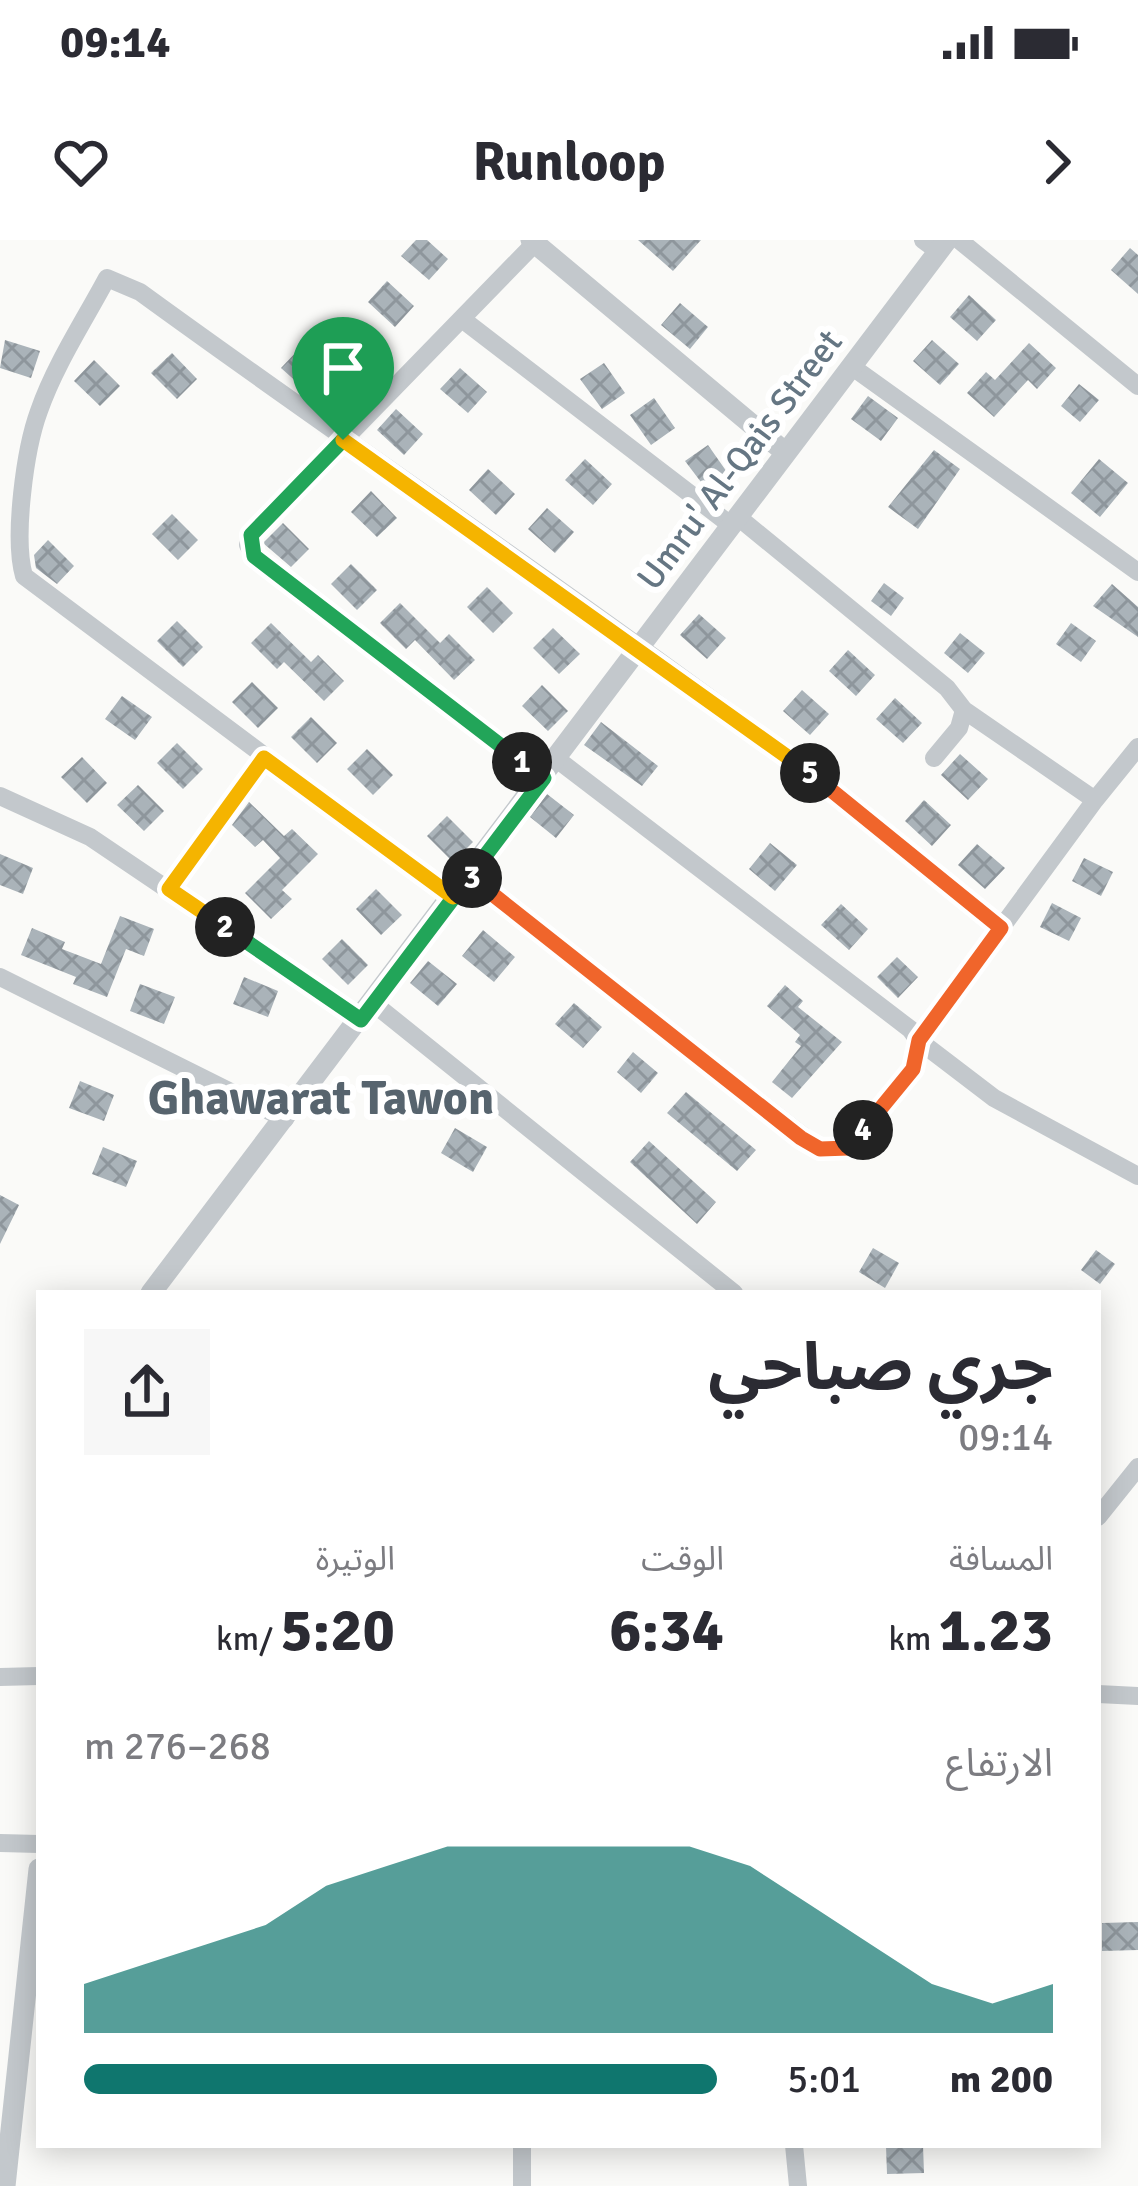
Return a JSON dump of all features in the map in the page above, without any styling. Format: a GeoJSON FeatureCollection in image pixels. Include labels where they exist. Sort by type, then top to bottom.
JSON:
{"type":"FeatureCollection","features":[{"type":"Feature","properties":{"kind":"street"},"geometry":{"type":"LineString","coordinates":[[958,240],[1138,386]]}},
{"type":"Feature","properties":{"kind":"street"},"geometry":{"type":"LineString","coordinates":[[544,778],[254,556],[251,535],[534,241],[786,453]]}},
{"type":"Feature","properties":{"kind":"street","name":"Umru' Al-Qais Street"},"geometry":{"type":"LineString","coordinates":[[154,1290],[558,760],[936,244]]}},
{"type":"Feature","properties":{"kind":"street"},"geometry":{"type":"LineString","coordinates":[[453,897],[24,576],[19,560],[22,511],[38,412],[106,278],[140,292],[641,648],[881,826],[1001,928]]}},
{"type":"Feature","properties":{"kind":"street"},"geometry":{"type":"LineString","coordinates":[[462,319],[735,522],[947,688],[964,710],[1095,800]]}},
{"type":"Feature","properties":{"kind":"street"},"geometry":{"type":"LineString","coordinates":[[850,366],[1138,572]]}},
{"type":"Feature","properties":{"kind":"street"},"geometry":{"type":"LineString","coordinates":[[934,758],[959,728],[964,710]]}},
{"type":"Feature","properties":{"kind":"street"},"geometry":{"type":"LineString","coordinates":[[470,876],[820,1149],[849,1148],[913,1069],[919,1040],[1138,747]]}},
{"type":"Feature","properties":{"kind":"street"},"geometry":{"type":"LineString","coordinates":[[169,889],[264,758]]}},
{"type":"Feature","properties":{"kind":"street"},"geometry":{"type":"LineString","coordinates":[[558,760],[994,1098],[1138,1176]]}},
{"type":"Feature","properties":{"kind":"street"},"geometry":{"type":"LineString","coordinates":[[0,796],[90,837],[367,1012],[730,1290]]}},
{"type":"Feature","properties":{"kind":"street"},"geometry":{"type":"LineString","coordinates":[[0,976],[285,1119]]}},
{"type":"Feature","properties":{"kind":"street"},"geometry":{"type":"LineString","coordinates":[[1105,1496],[1138,1467]]}},
{"type":"Feature","properties":{"kind":"street"},"geometry":{"type":"LineString","coordinates":[[0,1677],[36,1676]]}},
{"type":"Feature","properties":{"kind":"street"},"geometry":{"type":"LineString","coordinates":[[1101,1694],[1138,1696]]}},
{"type":"Feature","properties":{"kind":"street"},"geometry":{"type":"LineString","coordinates":[[0,1844],[36,1844]]}},
{"type":"Feature","properties":{"kind":"street"},"geometry":{"type":"LineString","coordinates":[[5,2186],[36,1897]]}},
{"type":"Feature","properties":{"kind":"street"},"geometry":{"type":"LineString","coordinates":[[522,2148],[522,2186]]}},
{"type":"Feature","properties":{"kind":"street"},"geometry":{"type":"LineString","coordinates":[[794,2148],[798,2186]]}},
{"type":"Feature","properties":{"kind":"building"},"geometry":{"type":"Polygon","coordinates":[[[416,240],[427,240],[448,259],[429,280],[401,256],[416,240]]]}},
{"type":"Feature","properties":{"kind":"building"},"geometry":{"type":"Polygon","coordinates":[[[638,240],[701,240],[673,271],[638,240]]]}},
{"type":"Feature","properties":{"kind":"building"},"geometry":{"type":"Polygon","coordinates":[[[1130,248],[1138,255],[1138,294],[1111,270],[1130,248]]]}},
{"type":"Feature","properties":{"kind":"building"},"geometry":{"type":"Polygon","coordinates":[[[387,281],[414,306],[395,327],[368,302],[387,281]]]}},
{"type":"Feature","properties":{"kind":"building"},"geometry":{"type":"Polygon","coordinates":[[[969,295],[996,320],[977,341],[950,317],[969,295]]]}},
{"type":"Feature","properties":{"kind":"building"},"geometry":{"type":"Polygon","coordinates":[[[680,303],[708,327],[690,349],[661,325],[680,303]]]}},
{"type":"Feature","properties":{"kind":"building"},"geometry":{"type":"Polygon","coordinates":[[[5,340],[40,351],[31,378],[0,368],[5,340]]]}},
{"type":"Feature","properties":{"kind":"building"},"geometry":{"type":"Polygon","coordinates":[[[932,340],[959,364],[940,385],[913,361],[932,340]]]}},
{"type":"Feature","properties":{"kind":"building"},"geometry":{"type":"Polygon","coordinates":[[[1029,343],[1056,368],[1037,389],[1028,380],[994,417],[967,393],[986,372],[995,380],[1029,343]]]}},
{"type":"Feature","properties":{"kind":"building"},"geometry":{"type":"Polygon","coordinates":[[[301,347],[328,372],[309,393],[281,368],[301,347]]]}},
{"type":"Feature","properties":{"kind":"building"},"geometry":{"type":"Polygon","coordinates":[[[172,353],[197,379],[177,399],[151,373],[172,353]]]}},
{"type":"Feature","properties":{"kind":"building"},"geometry":{"type":"Polygon","coordinates":[[[94,360],[120,386],[100,406],[74,381],[94,360]]]}},
{"type":"Feature","properties":{"kind":"building"},"geometry":{"type":"Polygon","coordinates":[[[604,363],[625,393],[602,409],[580,379],[604,363]]]}},
{"type":"Feature","properties":{"kind":"building"},"geometry":{"type":"Polygon","coordinates":[[[460,368],[487,392],[468,413],[440,389],[460,368]]]}},
{"type":"Feature","properties":{"kind":"building"},"geometry":{"type":"Polygon","coordinates":[[[1079,384],[1099,400],[1080,422],[1061,406],[1079,384]]]}},
{"type":"Feature","properties":{"kind":"building"},"geometry":{"type":"Polygon","coordinates":[[[868,396],[898,418],[881,441],[851,419],[868,396]]]}},
{"type":"Feature","properties":{"kind":"building"},"geometry":{"type":"Polygon","coordinates":[[[654,398],[675,428],[651,445],[630,415],[654,398]]]}},
{"type":"Feature","properties":{"kind":"building"},"geometry":{"type":"Polygon","coordinates":[[[396,409],[423,434],[404,455],[377,430],[396,409]]]}},
{"type":"Feature","properties":{"kind":"building"},"geometry":{"type":"Polygon","coordinates":[[[708,445],[729,475],[707,490],[685,461],[708,445]]]}},
{"type":"Feature","properties":{"kind":"building"},"geometry":{"type":"Polygon","coordinates":[[[934,450],[960,469],[918,529],[888,507],[934,450]]]}},
{"type":"Feature","properties":{"kind":"building"},"geometry":{"type":"Polygon","coordinates":[[[585,459],[612,484],[593,505],[565,480],[585,459]]]}},
{"type":"Feature","properties":{"kind":"building"},"geometry":{"type":"Polygon","coordinates":[[[1099,459],[1128,483],[1100,517],[1071,493],[1099,459]]]}},
{"type":"Feature","properties":{"kind":"building"},"geometry":{"type":"Polygon","coordinates":[[[488,469],[515,494],[496,515],[469,490],[488,469]]]}},
{"type":"Feature","properties":{"kind":"building"},"geometry":{"type":"Polygon","coordinates":[[[371,491],[397,518],[377,537],[351,512],[371,491]]]}},
{"type":"Feature","properties":{"kind":"building"},"geometry":{"type":"Polygon","coordinates":[[[547,508],[574,532],[555,553],[528,529],[547,508]]]}},
{"type":"Feature","properties":{"kind":"building"},"geometry":{"type":"Polygon","coordinates":[[[172,514],[198,540],[178,560],[152,534],[172,514]]]}},
{"type":"Feature","properties":{"kind":"building"},"geometry":{"type":"Polygon","coordinates":[[[283,523],[309,549],[291,567],[263,543],[283,523]]]}},
{"type":"Feature","properties":{"kind":"building"},"geometry":{"type":"Polygon","coordinates":[[[48,540],[74,566],[57,584],[36,568],[34,555],[48,540]]]}},
{"type":"Feature","properties":{"kind":"building"},"geometry":{"type":"Polygon","coordinates":[[[351,564],[377,590],[357,610],[331,584],[351,564]]]}},
{"type":"Feature","properties":{"kind":"building"},"geometry":{"type":"Polygon","coordinates":[[[884,583],[904,598],[891,616],[871,601],[884,583]]]}},
{"type":"Feature","properties":{"kind":"building"},"geometry":{"type":"Polygon","coordinates":[[[1112,584],[1138,607],[1138,637],[1093,606],[1112,584]]]}},
{"type":"Feature","properties":{"kind":"building"},"geometry":{"type":"Polygon","coordinates":[[[487,587],[513,613],[493,633],[467,607],[487,587]]]}},
{"type":"Feature","properties":{"kind":"building"},"geometry":{"type":"Polygon","coordinates":[[[400,603],[440,643],[449,634],[475,660],[454,680],[415,640],[406,649],[380,623],[400,603]]]}},
{"type":"Feature","properties":{"kind":"building"},"geometry":{"type":"Polygon","coordinates":[[[699,614],[726,638],[707,659],[680,635],[699,614]]]}},
{"type":"Feature","properties":{"kind":"building"},"geometry":{"type":"Polygon","coordinates":[[[177,621],[203,647],[183,667],[157,641],[177,621]]]}},
{"type":"Feature","properties":{"kind":"building"},"geometry":{"type":"Polygon","coordinates":[[[271,623],[311,662],[318,655],[344,681],[324,701],[284,662],[277,669],[251,643],[271,623]]]}},
{"type":"Feature","properties":{"kind":"building"},"geometry":{"type":"Polygon","coordinates":[[[1071,623],[1096,641],[1081,662],[1056,644],[1071,623]]]}},
{"type":"Feature","properties":{"kind":"building"},"geometry":{"type":"Polygon","coordinates":[[[553,628],[580,654],[559,674],[533,648],[553,628]]]}},
{"type":"Feature","properties":{"kind":"building"},"geometry":{"type":"Polygon","coordinates":[[[960,633],[985,653],[968,673],[944,653],[960,633]]]}},
{"type":"Feature","properties":{"kind":"building"},"geometry":{"type":"Polygon","coordinates":[[[848,650],[875,675],[856,696],[829,671],[848,650]]]}},
{"type":"Feature","properties":{"kind":"building"},"geometry":{"type":"Polygon","coordinates":[[[252,682],[278,708],[258,728],[232,702],[252,682]]]}},
{"type":"Feature","properties":{"kind":"building"},"geometry":{"type":"Polygon","coordinates":[[[542,685],[568,711],[548,731],[522,706],[542,685]]]}},
{"type":"Feature","properties":{"kind":"building"},"geometry":{"type":"Polygon","coordinates":[[[802,690],[829,714],[810,735],[783,711],[802,690]]]}},
{"type":"Feature","properties":{"kind":"building"},"geometry":{"type":"Polygon","coordinates":[[[122,696],[152,717],[135,740],[105,719],[122,696]]]}},
{"type":"Feature","properties":{"kind":"building"},"geometry":{"type":"Polygon","coordinates":[[[895,698],[922,723],[903,743],[876,719],[895,698]]]}},
{"type":"Feature","properties":{"kind":"building"},"geometry":{"type":"Polygon","coordinates":[[[311,717],[337,743],[317,763],[291,737],[311,717]]]}},
{"type":"Feature","properties":{"kind":"building"},"geometry":{"type":"Polygon","coordinates":[[[601,722],[658,766],[642,786],[584,745],[601,722]]]}},
{"type":"Feature","properties":{"kind":"building"},"geometry":{"type":"Polygon","coordinates":[[[177,743],[203,769],[183,789],[157,763],[177,743]]]}},
{"type":"Feature","properties":{"kind":"building"},"geometry":{"type":"Polygon","coordinates":[[[367,749],[393,775],[373,795],[347,769],[367,749]]]}},
{"type":"Feature","properties":{"kind":"building"},"geometry":{"type":"Polygon","coordinates":[[[960,754],[988,779],[968,800],[941,775],[960,754]]]}},
{"type":"Feature","properties":{"kind":"building"},"geometry":{"type":"Polygon","coordinates":[[[82,757],[107,783],[87,803],[61,777],[82,757]]]}},
{"type":"Feature","properties":{"kind":"building"},"geometry":{"type":"Polygon","coordinates":[[[138,785],[164,811],[144,831],[117,805],[138,785]]]}},
{"type":"Feature","properties":{"kind":"building"},"geometry":{"type":"Polygon","coordinates":[[[547,794],[574,815],[556,838],[530,817],[547,794]]]}},
{"type":"Feature","properties":{"kind":"building"},"geometry":{"type":"Polygon","coordinates":[[[924,800],[951,825],[932,846],[905,821],[924,800]]]}},
{"type":"Feature","properties":{"kind":"building"},"geometry":{"type":"Polygon","coordinates":[[[249,802],[284,836],[292,829],[318,854],[282,890],[292,899],[271,919],[245,893],[280,858],[263,840],[255,847],[232,825],[249,802]]]}},
{"type":"Feature","properties":{"kind":"building"},"geometry":{"type":"Polygon","coordinates":[[[447,816],[473,842],[453,862],[427,836],[447,816]]]}},
{"type":"Feature","properties":{"kind":"building"},"geometry":{"type":"Polygon","coordinates":[[[770,843],[797,865],[775,891],[749,869],[770,843]]]}},
{"type":"Feature","properties":{"kind":"building"},"geometry":{"type":"Polygon","coordinates":[[[977,844],[1005,868],[985,889],[958,865],[977,844]]]}},
{"type":"Feature","properties":{"kind":"building"},"geometry":{"type":"Polygon","coordinates":[[[0,854],[33,868],[23,894],[0,885],[0,854]]]}},
{"type":"Feature","properties":{"kind":"building"},"geometry":{"type":"Polygon","coordinates":[[[1084,858],[1113,872],[1101,896],[1072,881],[1084,858]]]}},
{"type":"Feature","properties":{"kind":"building"},"geometry":{"type":"Polygon","coordinates":[[[376,889],[402,915],[381,935],[356,909],[376,889]]]}},
{"type":"Feature","properties":{"kind":"building"},"geometry":{"type":"Polygon","coordinates":[[[1052,903],[1081,918],[1069,941],[1040,927],[1052,903]]]}},
{"type":"Feature","properties":{"kind":"building"},"geometry":{"type":"Polygon","coordinates":[[[841,904],[868,929],[849,950],[821,925],[841,904]]]}},
{"type":"Feature","properties":{"kind":"building"},"geometry":{"type":"Polygon","coordinates":[[[120,916],[154,929],[144,956],[126,949],[107,997],[73,984],[76,977],[21,955],[32,928],[65,942],[62,949],[101,964],[120,916]]]}},
{"type":"Feature","properties":{"kind":"building"},"geometry":{"type":"Polygon","coordinates":[[[483,930],[515,957],[494,982],[462,956],[483,930]]]}},
{"type":"Feature","properties":{"kind":"building"},"geometry":{"type":"Polygon","coordinates":[[[342,939],[368,965],[348,985],[322,959],[342,939]]]}},
{"type":"Feature","properties":{"kind":"building"},"geometry":{"type":"Polygon","coordinates":[[[897,957],[918,977],[898,998],[877,977],[897,957]]]}},
{"type":"Feature","properties":{"kind":"building"},"geometry":{"type":"Polygon","coordinates":[[[428,961],[457,984],[438,1006],[410,983],[428,961]]]}},
{"type":"Feature","properties":{"kind":"building"},"geometry":{"type":"Polygon","coordinates":[[[244,977],[278,991],[268,1017],[233,1004],[244,977]]]}},
{"type":"Feature","properties":{"kind":"building"},"geometry":{"type":"Polygon","coordinates":[[[140,984],[175,997],[164,1024],[130,1011],[140,984]]]}},
{"type":"Feature","properties":{"kind":"building"},"geometry":{"type":"Polygon","coordinates":[[[785,985],[803,1001],[798,1007],[842,1042],[792,1098],[772,1082],[801,1046],[795,1042],[800,1035],[767,1006],[785,985]]]}},
{"type":"Feature","properties":{"kind":"building"},"geometry":{"type":"Polygon","coordinates":[[[574,1003],[602,1027],[583,1048],[555,1024],[574,1003]]]}},
{"type":"Feature","properties":{"kind":"building"},"geometry":{"type":"Polygon","coordinates":[[[633,1052],[658,1073],[641,1093],[617,1072],[633,1052]]]}},
{"type":"Feature","properties":{"kind":"building"},"geometry":{"type":"Polygon","coordinates":[[[80,1081],[114,1095],[104,1121],[69,1108],[80,1081]]]}},
{"type":"Feature","properties":{"kind":"building"},"geometry":{"type":"Polygon","coordinates":[[[686,1092],[756,1150],[737,1171],[667,1113],[686,1092]]]}},
{"type":"Feature","properties":{"kind":"building"},"geometry":{"type":"Polygon","coordinates":[[[455,1128],[487,1147],[473,1172],[441,1153],[455,1128]]]}},
{"type":"Feature","properties":{"kind":"building"},"geometry":{"type":"Polygon","coordinates":[[[649,1141],[716,1202],[697,1224],[630,1162],[649,1141]]]}},
{"type":"Feature","properties":{"kind":"building"},"geometry":{"type":"Polygon","coordinates":[[[103,1147],[137,1161],[126,1187],[92,1174],[103,1147]]]}},
{"type":"Feature","properties":{"kind":"building"},"geometry":{"type":"Polygon","coordinates":[[[0,1195],[19,1205],[0,1244],[0,1195]]]}},
{"type":"Feature","properties":{"kind":"building"},"geometry":{"type":"Polygon","coordinates":[[[873,1248],[899,1263],[885,1288],[859,1272],[873,1248]]]}},
{"type":"Feature","properties":{"kind":"building"},"geometry":{"type":"Polygon","coordinates":[[[1096,1250],[1115,1264],[1100,1284],[1081,1270],[1096,1250]]]}},
{"type":"Feature","properties":{"kind":"building"},"geometry":{"type":"Polygon","coordinates":[[[1138,1922],[1138,1950],[1102,1951],[1102,1923],[1138,1922]]]}},
{"type":"Feature","properties":{"kind":"building"},"geometry":{"type":"Polygon","coordinates":[[[886,2148],[923,2148],[924,2173],[887,2174],[886,2148]]]}},
{"type":"Feature","properties":{"kind":"district","name":"Ghawarat Tawon"},"geometry":{"type":"Point","coordinates":[321,1098]}},
{"type":"Feature","properties":{"kind":"route"},"geometry":{"type":"LineString","coordinates":[[343,440],[251,535],[248,545],[254,556],[544,778],[453,897],[361,1020],[169,889],[264,758],[453,897],[470,876],[801,1138],[820,1149],[849,1148],[913,1069],[919,1040],[1001,928],[881,826],[641,648],[343,440]]}}]}
